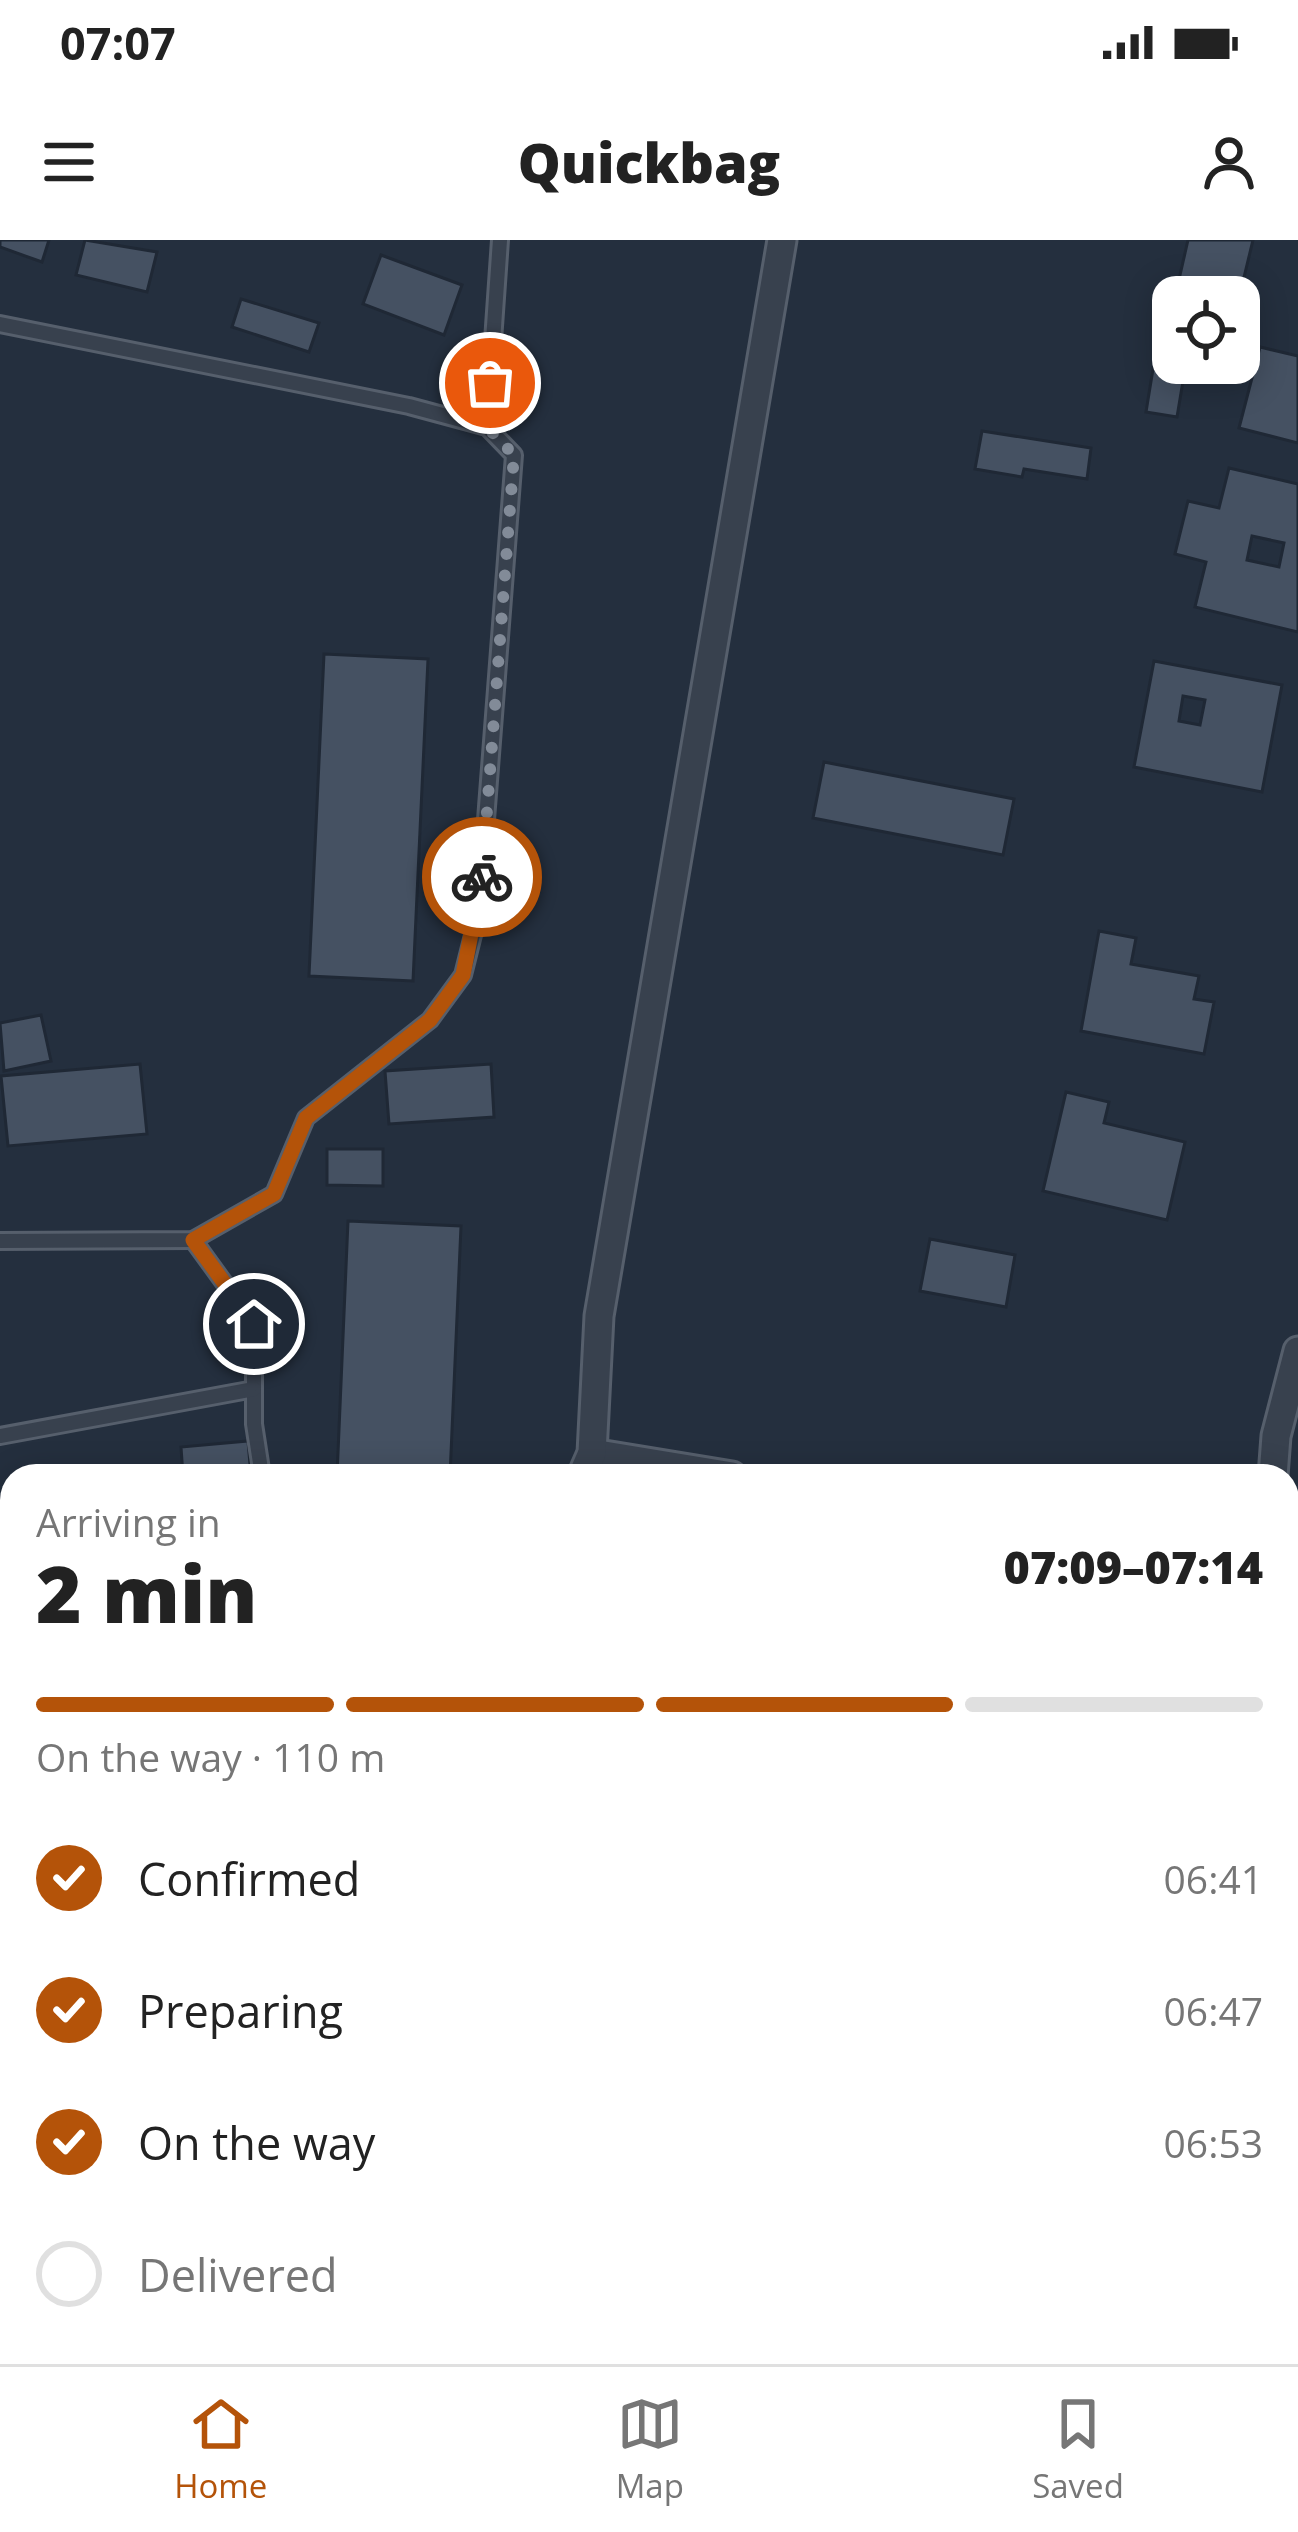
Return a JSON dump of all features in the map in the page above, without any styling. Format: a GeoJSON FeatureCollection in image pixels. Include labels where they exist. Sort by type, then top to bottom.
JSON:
{"type":"FeatureCollection","features":[{"type":"Feature","properties":{"kind":"street"},"geometry":{"type":"LineString","coordinates":[[587,1464],[599,1316],[782,240]]}},
{"type":"Feature","properties":{"kind":"street"},"geometry":{"type":"LineString","coordinates":[[1287,1438],[1298,1351]]}},
{"type":"Feature","properties":{"kind":"lane"},"geometry":{"type":"LineString","coordinates":[[487,427],[500,240]]}},
{"type":"Feature","properties":{"kind":"lane"},"geometry":{"type":"LineString","coordinates":[[0,324],[409,406],[487,427],[514,455],[479,911],[463,975],[430,1020],[306,1118],[274,1194],[193,1240],[0,1241]]}},
{"type":"Feature","properties":{"kind":"lane"},"geometry":{"type":"LineString","coordinates":[[193,1240],[254,1324],[261,1464]]}},
{"type":"Feature","properties":{"kind":"lane"},"geometry":{"type":"LineString","coordinates":[[0,1436],[254,1389]]}},
{"type":"Feature","properties":{"kind":"building"},"geometry":{"type":"Polygon","coordinates":[[[0,240],[49,240],[42,262],[0,247],[0,240]]]}},
{"type":"Feature","properties":{"kind":"building"},"geometry":{"type":"Polygon","coordinates":[[[85,240],[157,252],[147,292],[76,275],[85,240]]]}},
{"type":"Feature","properties":{"kind":"building"},"geometry":{"type":"Polygon","coordinates":[[[1188,240],[1253,240],[1244,276],[1180,276],[1188,240]]]}},
{"type":"Feature","properties":{"kind":"building"},"geometry":{"type":"Polygon","coordinates":[[[381,255],[462,285],[444,335],[363,304],[381,255]]]}},
{"type":"Feature","properties":{"kind":"building"},"geometry":{"type":"Polygon","coordinates":[[[241,299],[319,323],[309,352],[232,327],[241,299]]]}},
{"type":"Feature","properties":{"kind":"building"},"geometry":{"type":"Polygon","coordinates":[[[1260,347],[1298,356],[1298,443],[1239,428],[1250,384],[1260,384],[1260,347]]]}},
{"type":"Feature","properties":{"kind":"building"},"geometry":{"type":"Polygon","coordinates":[[[1152,375],[1152,384],[1182,384],[1177,417],[1146,412],[1152,375]]]}},
{"type":"Feature","properties":{"kind":"building"},"geometry":{"type":"Polygon","coordinates":[[[982,431],[1091,448],[1087,479],[1024,469],[1022,477],[975,469],[982,431]]]}},
{"type":"Feature","properties":{"kind":"building"},"geometry":{"type":"Polygon","coordinates":[[[1229,468],[1298,484],[1298,632],[1195,607],[1206,562],[1175,554],[1188,501],[1219,508],[1229,468]],[[1252,536],[1247,560],[1279,567],[1284,543],[1252,536]]]}},
{"type":"Feature","properties":{"kind":"building"},"geometry":{"type":"Polygon","coordinates":[[[324,654],[428,659],[413,981],[309,976],[324,654]]]}},
{"type":"Feature","properties":{"kind":"building"},"geometry":{"type":"Polygon","coordinates":[[[1154,661],[1282,685],[1262,792],[1134,767],[1154,661]],[[1183,696],[1179,721],[1200,725],[1205,700],[1183,696]]]}},
{"type":"Feature","properties":{"kind":"building"},"geometry":{"type":"Polygon","coordinates":[[[824,762],[1014,799],[1003,855],[813,818],[824,762]]]}},
{"type":"Feature","properties":{"kind":"building"},"geometry":{"type":"Polygon","coordinates":[[[1099,931],[1136,938],[1131,964],[1199,976],[1194,999],[1214,1002],[1204,1054],[1081,1031],[1099,931]]]}},
{"type":"Feature","properties":{"kind":"building"},"geometry":{"type":"Polygon","coordinates":[[[41,1015],[51,1061],[4,1071],[0,1023],[41,1015]]]}},
{"type":"Feature","properties":{"kind":"building"},"geometry":{"type":"Polygon","coordinates":[[[140,1064],[147,1134],[8,1146],[1,1076],[140,1064]]]}},
{"type":"Feature","properties":{"kind":"building"},"geometry":{"type":"Polygon","coordinates":[[[491,1064],[494,1117],[389,1124],[385,1071],[491,1064]]]}},
{"type":"Feature","properties":{"kind":"building"},"geometry":{"type":"Polygon","coordinates":[[[1066,1092],[1109,1102],[1104,1123],[1185,1142],[1167,1220],[1043,1191],[1066,1092]]]}},
{"type":"Feature","properties":{"kind":"building"},"geometry":{"type":"Polygon","coordinates":[[[327,1149],[383,1149],[383,1186],[327,1185],[327,1149]]]}},
{"type":"Feature","properties":{"kind":"building"},"geometry":{"type":"Polygon","coordinates":[[[348,1221],[461,1226],[451,1464],[338,1464],[348,1221]]]}},
{"type":"Feature","properties":{"kind":"building"},"geometry":{"type":"Polygon","coordinates":[[[930,1239],[1015,1255],[1006,1307],[920,1291],[930,1239]]]}},
{"type":"Feature","properties":{"kind":"building"},"geometry":{"type":"Polygon","coordinates":[[[248,1441],[250,1464],[182,1464],[181,1447],[248,1441]]]}},
{"type":"Feature","properties":{"kind":"way so far"},"geometry":{"type":"LineString","coordinates":[[482,877],[514,455],[487,427],[490,383]]}},
{"type":"Feature","properties":{"kind":"route"},"geometry":{"type":"LineString","coordinates":[[254,1324],[193,1240],[274,1194],[306,1118],[430,1020],[463,975],[482,877]]}}]}
